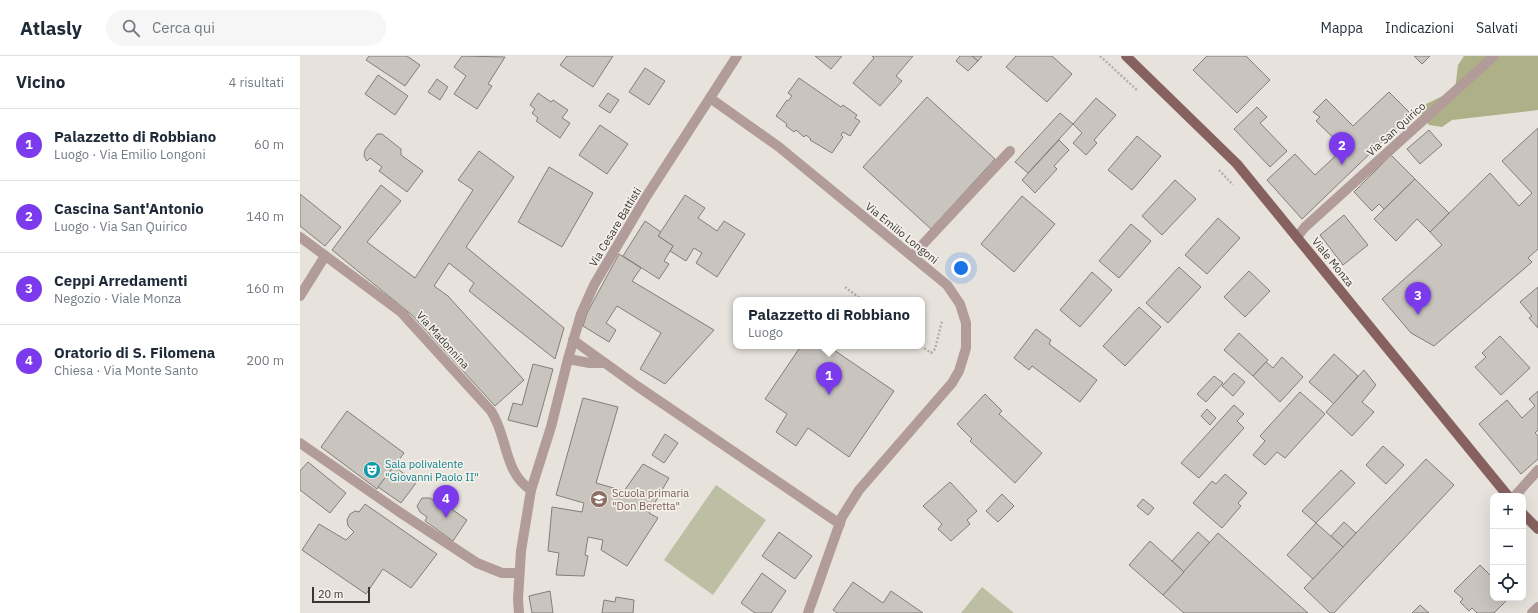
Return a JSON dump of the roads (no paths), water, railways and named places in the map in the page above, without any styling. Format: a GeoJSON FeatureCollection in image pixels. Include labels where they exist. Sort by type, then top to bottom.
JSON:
{"type":"FeatureCollection","features":[{"type":"Feature","properties":{"kind":"main road","name":"Viale Monza"},"geometry":{"type":"LineString","coordinates":[[1126,56],[1228,154],[1506,493]]}},
{"type":"Feature","properties":{"kind":"main road"},"geometry":{"type":"LineString","coordinates":[[1526,517],[1538,529]]}},
{"type":"Feature","properties":{"kind":"street","name":"Via Cesare Battisti"},"geometry":{"type":"LineString","coordinates":[[520,613],[518,599],[519,573],[524,526],[531,490],[551,427],[581,314],[594,285],[646,197],[737,56]]}},
{"type":"Feature","properties":{"kind":"street","name":"Via San Quirico"},"geometry":{"type":"LineString","coordinates":[[1297,237],[1306,227],[1494,56]]}},
{"type":"Feature","properties":{"kind":"street","name":"Via Emilio Longoni"},"geometry":{"type":"LineString","coordinates":[[710,98],[779,147],[947,285],[960,304],[967,331],[965,356],[952,383],[858,490],[847,508],[808,613]]}},
{"type":"Feature","properties":{"kind":"street"},"geometry":{"type":"LineString","coordinates":[[912,256],[1010,151]]}},
{"type":"Feature","properties":{"kind":"street","name":"Via Madonnina"},"geometry":{"type":"LineString","coordinates":[[300,237],[401,312],[491,411],[497,420],[501,431],[513,472],[524,485],[531,490]]}},
{"type":"Feature","properties":{"kind":"street"},"geometry":{"type":"LineString","coordinates":[[300,296],[325,256]]}},
{"type":"Feature","properties":{"kind":"street"},"geometry":{"type":"LineString","coordinates":[[573,340],[840,524]]}},
{"type":"Feature","properties":{"kind":"street"},"geometry":{"type":"LineString","coordinates":[[568,359],[590,363],[604,362]]}},
{"type":"Feature","properties":{"kind":"street"},"geometry":{"type":"LineString","coordinates":[[300,443],[398,511],[477,563],[502,573],[519,573]]}},
{"type":"Feature","properties":{"kind":"street"},"geometry":{"type":"LineString","coordinates":[[1517,493],[1538,470]]}},
{"type":"Feature","properties":{"kind":"street"},"geometry":{"type":"LineString","coordinates":[[1532,613],[1538,607]]}},
{"type":"Feature","properties":{"kind":"place","name":"Cascina Sant'Antonio"},"geometry":{"type":"Point","coordinates":[1342,165]}},
{"type":"Feature","properties":{"kind":"place","name":"Ceppi Arredamenti"},"geometry":{"type":"Point","coordinates":[1418,315]}},
{"type":"Feature","properties":{"kind":"place","name":"Palazzetto di Robbiano"},"geometry":{"type":"Point","coordinates":[829,395]}},
{"type":"Feature","properties":{"kind":"place","name":"Sala polivalente \"Giovanni Paolo II\""},"geometry":{"type":"Point","coordinates":[372,470]}},
{"type":"Feature","properties":{"kind":"place","name":"Scuola primaria \"Don Beretta\""},"geometry":{"type":"Point","coordinates":[599,499]}},
{"type":"Feature","properties":{"kind":"place","name":"Oratorio di S. Filomena"},"geometry":{"type":"Point","coordinates":[446,518]}}]}
